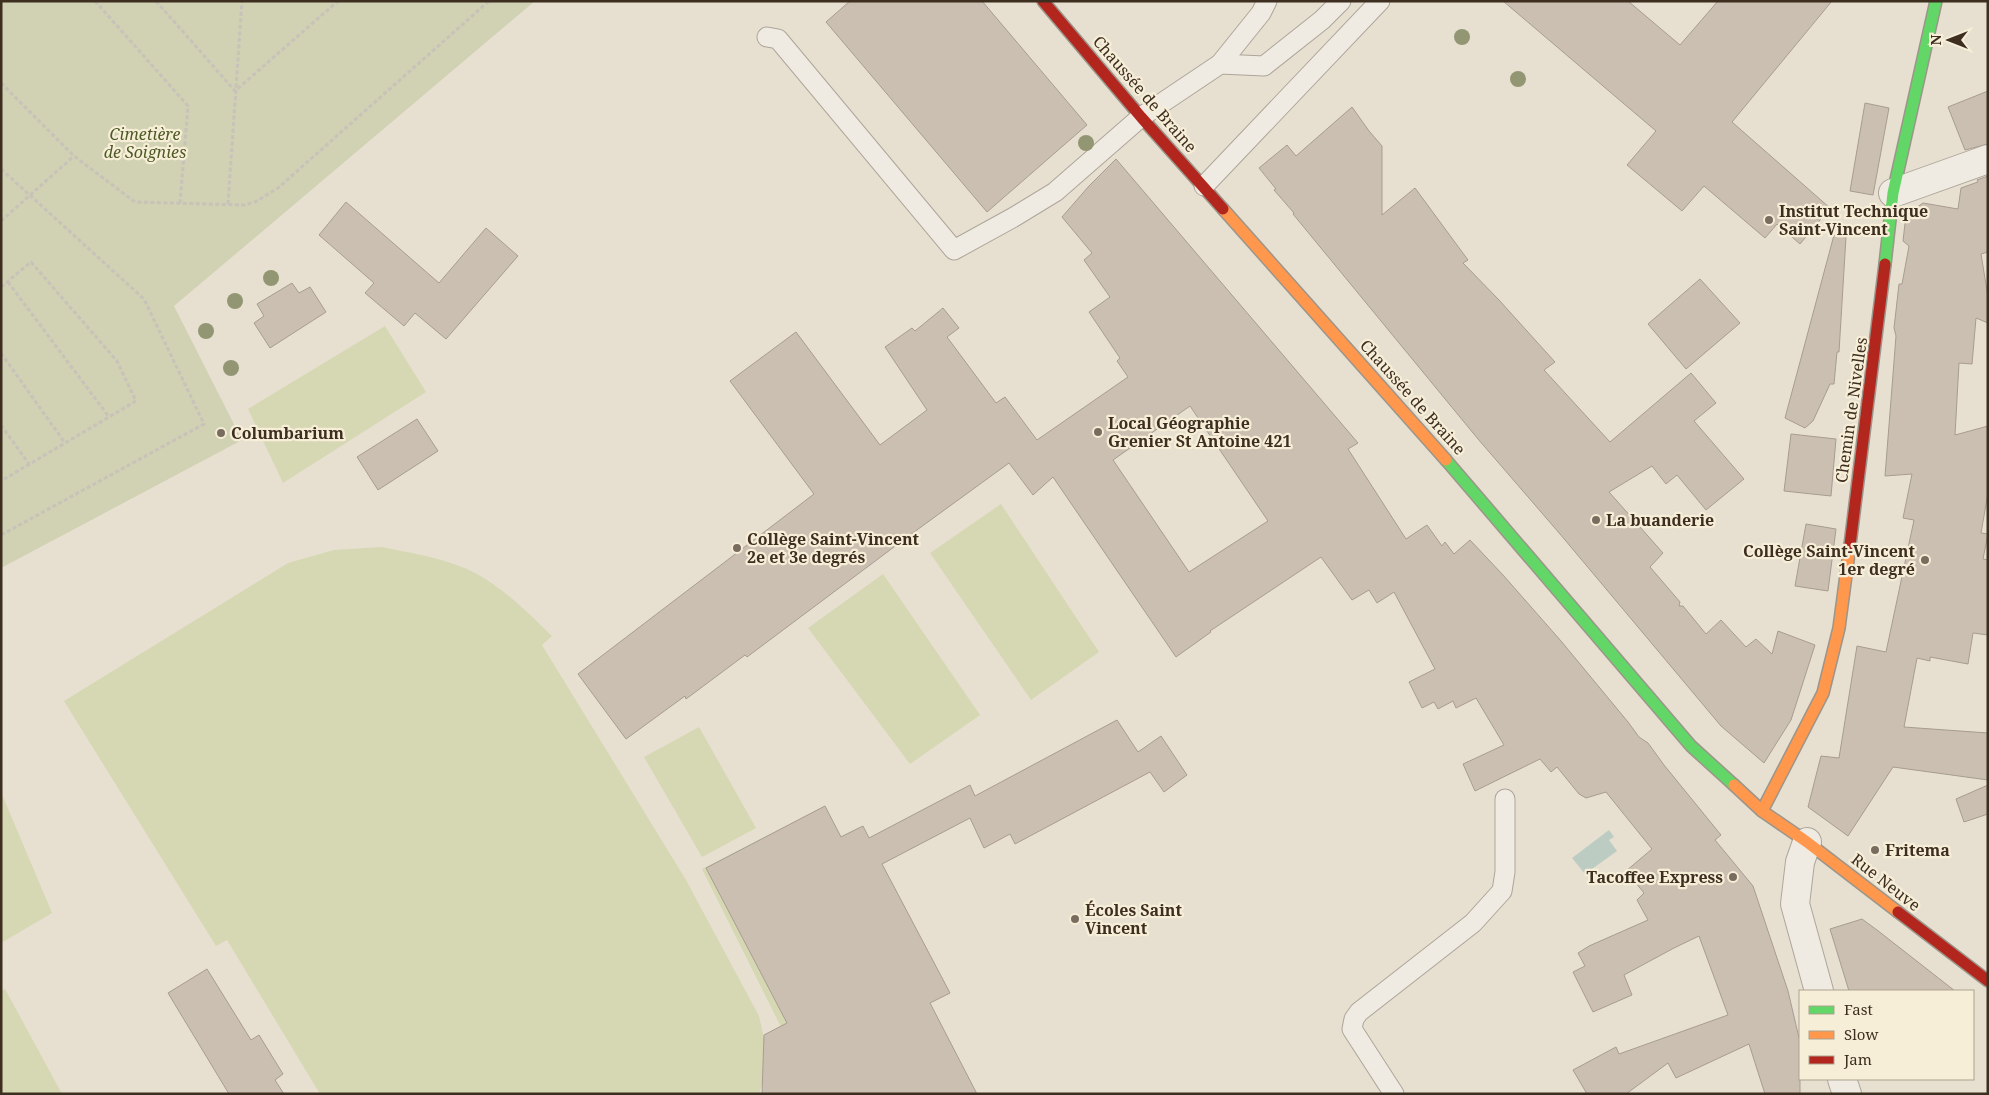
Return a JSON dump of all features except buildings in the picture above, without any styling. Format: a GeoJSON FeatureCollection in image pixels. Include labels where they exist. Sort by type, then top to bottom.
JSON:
{"type":"FeatureCollection","features":[{"type":"Feature","properties":{"kind":"street","name":"Chaussée de Braine"},"geometry":{"type":"LineString","coordinates":[[1043,1],[1141,117],[1452,466],[1690,746],[1762,811]]}},
{"type":"Feature","properties":{"kind":"street","name":"Chemin de Nivelles"},"geometry":{"type":"LineString","coordinates":[[1762,811],[1823,692],[1832,662],[1839,628],[1877,340],[1893,193],[1936,1]]}},
{"type":"Feature","properties":{"kind":"street"},"geometry":{"type":"LineString","coordinates":[[1893,193],[1988,159]]}},
{"type":"Feature","properties":{"kind":"street","name":"Rue Neuve"},"geometry":{"type":"LineString","coordinates":[[1762,811],[1807,842],[1988,981]]}},
{"type":"Feature","properties":{"kind":"street"},"geometry":{"type":"LineString","coordinates":[[1807,842],[1800,862],[1795,904],[1819,990]]}},
{"type":"Feature","properties":{"kind":"street"},"geometry":{"type":"LineString","coordinates":[[1842,1080],[1846,1094]]}},
{"type":"Feature","properties":{"kind":"lane"},"geometry":{"type":"LineString","coordinates":[[767,37],[778,39],[954,250],[1055,192],[1141,117],[1220,64],[1261,13],[1267,1]]}},
{"type":"Feature","properties":{"kind":"lane"},"geometry":{"type":"LineString","coordinates":[[1220,64],[1264,66],[1322,20],[1341,1]]}},
{"type":"Feature","properties":{"kind":"lane"},"geometry":{"type":"LineString","coordinates":[[1204,186],[1380,1]]}},
{"type":"Feature","properties":{"kind":"lane"},"geometry":{"type":"LineString","coordinates":[[1394,1094],[1352,1029],[1354,1020],[1360,1012],[1473,923],[1502,891],[1506,872],[1505,799]]}},
{"type":"Feature","properties":{"kind":"path"},"geometry":{"type":"LineString","coordinates":[[95,1],[188,106],[180,203]]}},
{"type":"Feature","properties":{"kind":"path"},"geometry":{"type":"LineString","coordinates":[[156,1],[235,92]]}},
{"type":"Feature","properties":{"kind":"path"},"geometry":{"type":"LineString","coordinates":[[228,204],[242,1]]}},
{"type":"Feature","properties":{"kind":"path"},"geometry":{"type":"LineString","coordinates":[[235,92],[338,1]]}},
{"type":"Feature","properties":{"kind":"path"},"geometry":{"type":"LineString","coordinates":[[1,83],[74,156],[135,202],[244,204],[255,202],[278,188],[489,1]]}},
{"type":"Feature","properties":{"kind":"path"},"geometry":{"type":"LineString","coordinates":[[1,221],[74,156]]}},
{"type":"Feature","properties":{"kind":"path"},"geometry":{"type":"LineString","coordinates":[[1,169],[144,299],[204,424],[1,535]]}},
{"type":"Feature","properties":{"kind":"path"},"geometry":{"type":"LineString","coordinates":[[1,287],[31,262],[117,361],[136,401],[1,480]]}},
{"type":"Feature","properties":{"kind":"path"},"geometry":{"type":"LineString","coordinates":[[8,282],[109,417]]}},
{"type":"Feature","properties":{"kind":"path"},"geometry":{"type":"LineString","coordinates":[[1,353],[65,443]]}},
{"type":"Feature","properties":{"kind":"path"},"geometry":{"type":"LineString","coordinates":[[1,425],[29,464]]}},
{"type":"Feature","properties":{"kind":"green space","name":"Cimetière de Soignies"},"geometry":{"type":"Polygon","coordinates":[[[1,1],[535,1],[174,306],[242,440],[1,568],[1,1]]]}},
{"type":"Feature","properties":{"kind":"green space"},"geometry":{"type":"Polygon","coordinates":[[[385,326],[426,392],[283,483],[248,409],[385,326]]]}},
{"type":"Feature","properties":{"kind":"green space"},"geometry":{"type":"Polygon","coordinates":[[[1001,504],[1099,652],[1031,700],[930,553],[1001,504]]]}},
{"type":"Feature","properties":{"kind":"green space"},"geometry":{"type":"Polygon","coordinates":[[[382,547],[442,560],[475,573],[506,594],[552,636],[542,645],[686,880],[759,1016],[764,1038],[781,1027],[702,869],[824,806],[841,836],[859,827],[945,992],[762,1085],[759,1094],[320,1094],[227,940],[216,946],[64,701],[288,563],[334,550],[382,547]]]}},
{"type":"Feature","properties":{"kind":"green space"},"geometry":{"type":"Polygon","coordinates":[[[883,574],[980,715],[910,764],[808,628],[883,574]]]}},
{"type":"Feature","properties":{"kind":"green space"},"geometry":{"type":"Polygon","coordinates":[[[699,727],[756,828],[702,857],[644,757],[699,727]]]}},
{"type":"Feature","properties":{"kind":"green space"},"geometry":{"type":"Polygon","coordinates":[[[1,792],[52,913],[1,943],[1,792]]]}},
{"type":"Feature","properties":{"kind":"green space"},"geometry":{"type":"Polygon","coordinates":[[[5,989],[62,1094],[1,1094],[1,991],[5,989]]]}},
{"type":"Feature","properties":{"kind":"shaded area"},"geometry":{"type":"Polygon","coordinates":[[[1609,830],[1614,837],[1609,840],[1617,851],[1585,874],[1572,858],[1609,830]]]}},
{"type":"Feature","properties":{"kind":"traffic: fast"},"geometry":{"type":"LineString","coordinates":[[1885,264],[1893,193],[1936,1]]}},
{"type":"Feature","properties":{"kind":"traffic: fast"},"geometry":{"type":"LineString","coordinates":[[1446,460],[1691,746],[1734,785]]}},
{"type":"Feature","properties":{"kind":"traffic: slow"},"geometry":{"type":"LineString","coordinates":[[1223,209],[1446,460]]}},
{"type":"Feature","properties":{"kind":"traffic: slow"},"geometry":{"type":"LineString","coordinates":[[1762,811],[1823,693],[1839,628],[1850,545]]}},
{"type":"Feature","properties":{"kind":"traffic: slow"},"geometry":{"type":"LineString","coordinates":[[1734,785],[1762,811],[1807,842],[1898,912]]}},
{"type":"Feature","properties":{"kind":"traffic: jam"},"geometry":{"type":"LineString","coordinates":[[1043,1],[1141,117],[1223,209]]}},
{"type":"Feature","properties":{"kind":"traffic: jam"},"geometry":{"type":"LineString","coordinates":[[1850,545],[1885,264]]}},
{"type":"Feature","properties":{"kind":"traffic: jam"},"geometry":{"type":"LineString","coordinates":[[1898,912],[1988,981]]}},
{"type":"Feature","properties":{"kind":"place","name":"Institut Technique Saint-Vincent"},"geometry":{"type":"Point","coordinates":[1769,220]}},
{"type":"Feature","properties":{"kind":"place","name":"Local Géographie Grenier St Antoine 421"},"geometry":{"type":"Point","coordinates":[1098,432]}},
{"type":"Feature","properties":{"kind":"place","name":"Columbarium"},"geometry":{"type":"Point","coordinates":[221,433]}},
{"type":"Feature","properties":{"kind":"place","name":"La buanderie"},"geometry":{"type":"Point","coordinates":[1596,520]}},
{"type":"Feature","properties":{"kind":"place","name":"Collège Saint-Vincent 2e et 3e degrés"},"geometry":{"type":"Point","coordinates":[737,548]}},
{"type":"Feature","properties":{"kind":"place","name":"Collège Saint-Vincent 1er degré"},"geometry":{"type":"Point","coordinates":[1925,560]}},
{"type":"Feature","properties":{"kind":"place","name":"Fritema"},"geometry":{"type":"Point","coordinates":[1875,850]}},
{"type":"Feature","properties":{"kind":"place","name":"Tacoffee Express"},"geometry":{"type":"Point","coordinates":[1733,877]}},
{"type":"Feature","properties":{"kind":"place","name":"Écoles Saint Vincent"},"geometry":{"type":"Point","coordinates":[1075,919]}}]}
